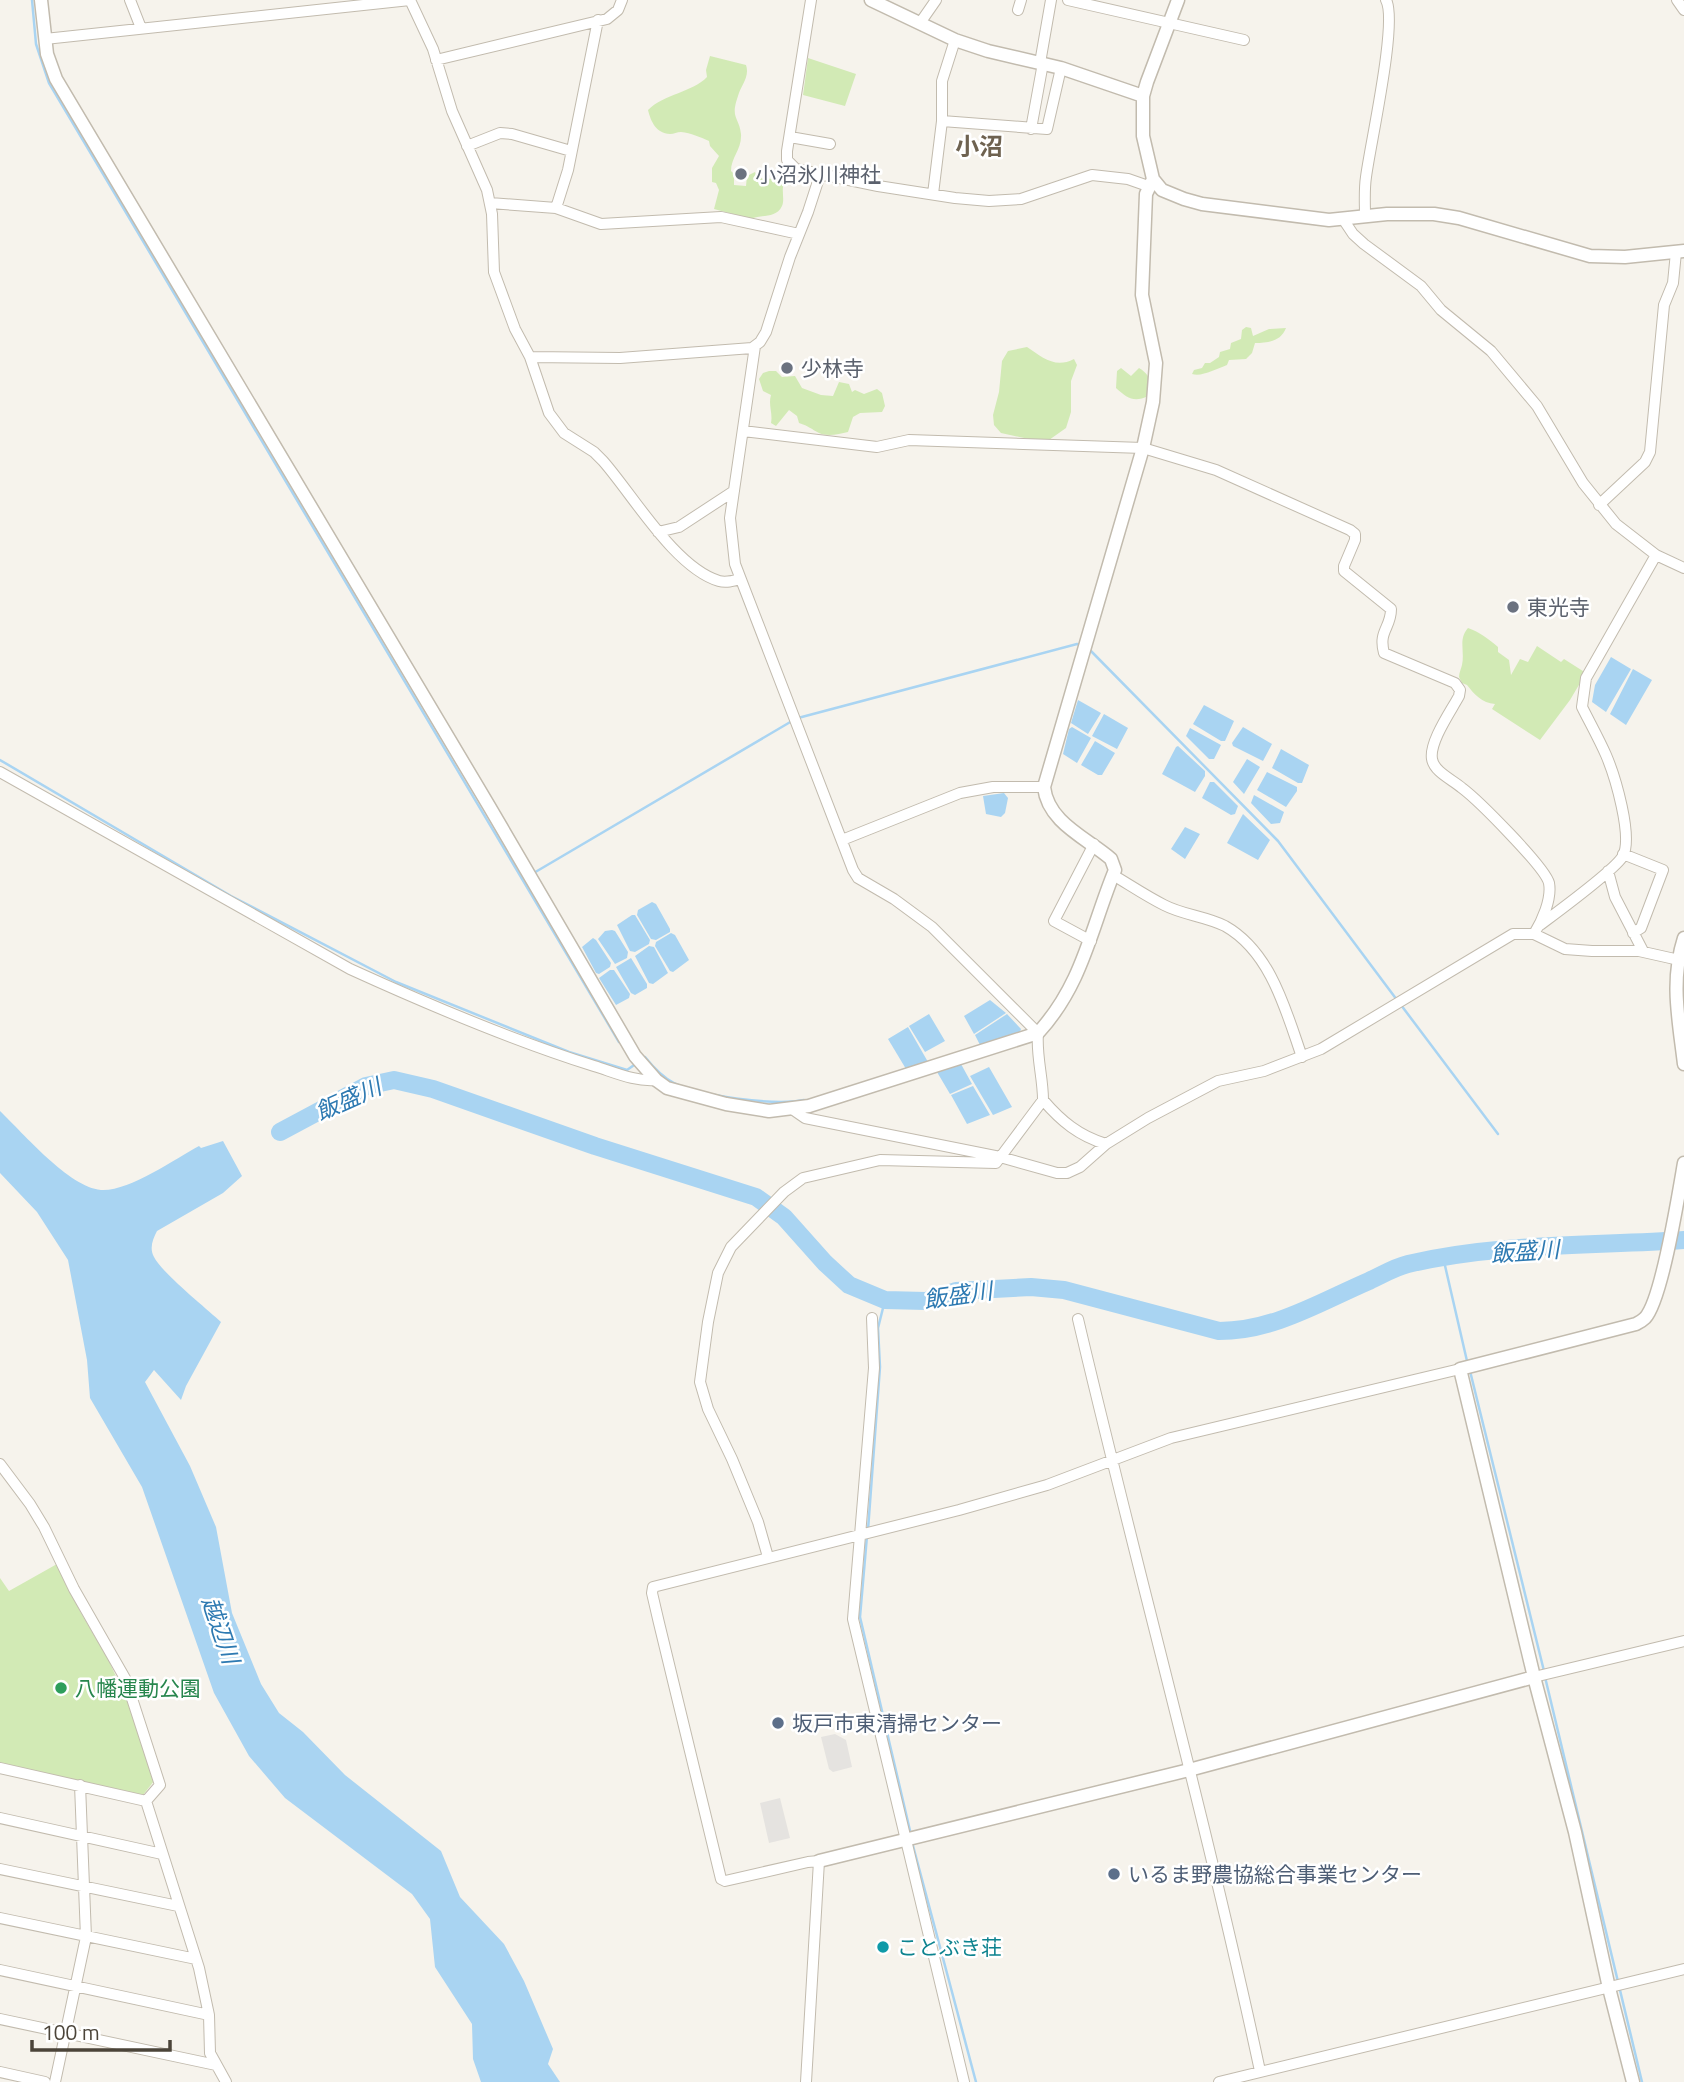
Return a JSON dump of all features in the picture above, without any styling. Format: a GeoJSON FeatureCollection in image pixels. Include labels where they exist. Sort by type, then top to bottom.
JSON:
{"type":"FeatureCollection","features":[{"type":"Feature","properties":{"kind":"street"},"geometry":{"type":"LineString","coordinates":[[40,0],[47,54],[56,79],[635,1056],[656,1080],[679,1092],[769,1111],[809,1107],[1038,1033],[1076,977],[1091,941],[1115,870],[1111,859],[1055,815],[1044,787],[1143,448],[1153,402],[1156,363],[1142,295],[1146,194],[1150,183],[1143,136],[1143,96],[1178,0]]}},
{"type":"Feature","properties":{"kind":"street"},"geometry":{"type":"LineString","coordinates":[[130,0],[141,28]]}},
{"type":"Feature","properties":{"kind":"street"},"geometry":{"type":"LineString","coordinates":[[45,39],[410,0],[436,60],[452,110],[487,190],[492,214],[494,272],[515,329],[530,357],[544,401],[556,424],[603,461],[681,557],[721,582],[740,579]]}},
{"type":"Feature","properties":{"kind":"street"},"geometry":{"type":"LineString","coordinates":[[436,60],[607,19],[618,10],[622,0]]}},
{"type":"Feature","properties":{"kind":"street"},"geometry":{"type":"LineString","coordinates":[[811,0],[787,160],[796,169],[933,194],[989,201],[1021,199],[1092,175],[1150,183],[1184,200],[1267,214],[1329,220],[1409,213],[1459,218],[1590,256],[1625,257],[1680,251],[1679,285],[1664,305],[1650,453],[1645,462],[1599,505]]}},
{"type":"Feature","properties":{"kind":"street"},"geometry":{"type":"LineString","coordinates":[[871,0],[955,40],[988,51],[1060,68],[1143,96]]}},
{"type":"Feature","properties":{"kind":"street"},"geometry":{"type":"LineString","coordinates":[[920,23],[936,0]]}},
{"type":"Feature","properties":{"kind":"street"},"geometry":{"type":"LineString","coordinates":[[1031,129],[1051,0]]}},
{"type":"Feature","properties":{"kind":"street"},"geometry":{"type":"LineString","coordinates":[[1068,0],[1244,40]]}},
{"type":"Feature","properties":{"kind":"street"},"geometry":{"type":"LineString","coordinates":[[1365,215],[1366,176],[1387,60],[1389,10],[1386,0]]}},
{"type":"Feature","properties":{"kind":"street"},"geometry":{"type":"LineString","coordinates":[[1677,0],[1684,10]]}},
{"type":"Feature","properties":{"kind":"street"},"geometry":{"type":"LineString","coordinates":[[556,208],[572,150],[598,20]]}},
{"type":"Feature","properties":{"kind":"street"},"geometry":{"type":"LineString","coordinates":[[933,194],[942,121],[942,81],[955,40]]}},
{"type":"Feature","properties":{"kind":"street"},"geometry":{"type":"LineString","coordinates":[[942,121],[1047,129],[1060,68]]}},
{"type":"Feature","properties":{"kind":"street"},"geometry":{"type":"LineString","coordinates":[[467,146],[500,133],[572,150]]}},
{"type":"Feature","properties":{"kind":"street"},"geometry":{"type":"LineString","coordinates":[[790,137],[830,144]]}},
{"type":"Feature","properties":{"kind":"street"},"geometry":{"type":"LineString","coordinates":[[530,357],[620,358],[752,348],[766,332],[820,175]]}},
{"type":"Feature","properties":{"kind":"street"},"geometry":{"type":"LineString","coordinates":[[490,204],[556,208],[601,224],[721,217],[799,234]]}},
{"type":"Feature","properties":{"kind":"street"},"geometry":{"type":"LineString","coordinates":[[1343,219],[1364,244],[1421,286],[1441,310],[1491,351],[1537,406],[1599,505],[1616,524],[1656,555],[1684,568]]}},
{"type":"Feature","properties":{"kind":"street"},"geometry":{"type":"LineString","coordinates":[[755,346],[730,518],[734,564],[842,840],[858,878],[894,899],[932,927],[1038,1033]]}},
{"type":"Feature","properties":{"kind":"street"},"geometry":{"type":"LineString","coordinates":[[744,431],[877,447],[909,440],[1143,448],[1216,470],[1355,534],[1356,540],[1343,569],[1391,609],[1381,640],[1384,653],[1455,683],[1460,690],[1435,741],[1433,764],[1437,770],[1470,794],[1548,880],[1550,893],[1537,930]]}},
{"type":"Feature","properties":{"kind":"street"},"geometry":{"type":"LineString","coordinates":[[658,532],[679,527],[734,491]]}},
{"type":"Feature","properties":{"kind":"street"},"geometry":{"type":"LineString","coordinates":[[792,1109],[805,1118],[1000,1157],[1056,1173],[1067,1173],[1080,1167],[1106,1144],[1148,1118],[1218,1081],[1264,1072],[1321,1049],[1513,934],[1537,930],[1608,871],[1623,854],[1626,843],[1622,813],[1606,757],[1582,707],[1582,698],[1586,678],[1656,555]]}},
{"type":"Feature","properties":{"kind":"street"},"geometry":{"type":"LineString","coordinates":[[0,772],[350,969],[569,1058],[643,1081],[656,1080]]}},
{"type":"Feature","properties":{"kind":"street"},"geometry":{"type":"LineString","coordinates":[[842,840],[960,793],[993,787],[1044,787]]}},
{"type":"Feature","properties":{"kind":"street"},"geometry":{"type":"LineString","coordinates":[[1091,941],[1054,920],[1094,844]]}},
{"type":"Feature","properties":{"kind":"street"},"geometry":{"type":"LineString","coordinates":[[1623,854],[1663,870],[1641,929],[1633,933]]}},
{"type":"Feature","properties":{"kind":"street"},"geometry":{"type":"LineString","coordinates":[[1608,871],[1615,897],[1643,951]]}},
{"type":"Feature","properties":{"kind":"street"},"geometry":{"type":"LineString","coordinates":[[1113,875],[1164,905],[1208,919],[1238,936],[1269,973],[1302,1057]]}},
{"type":"Feature","properties":{"kind":"street"},"geometry":{"type":"LineString","coordinates":[[1537,930],[1565,949],[1643,951],[1681,960]]}},
{"type":"Feature","properties":{"kind":"street"},"geometry":{"type":"LineString","coordinates":[[1684,938],[1675,990],[1684,1064]]}},
{"type":"Feature","properties":{"kind":"street"},"geometry":{"type":"LineString","coordinates":[[1038,1033],[1036,1049],[1043,1100],[1073,1129],[1087,1138],[1106,1144]]}},
{"type":"Feature","properties":{"kind":"street"},"geometry":{"type":"LineString","coordinates":[[768,1557],[758,1522],[708,1409],[701,1382],[708,1322],[718,1273],[732,1247],[751,1224],[784,1192],[803,1178],[873,1161],[996,1163],[1043,1100]]}},
{"type":"Feature","properties":{"kind":"street"},"geometry":{"type":"LineString","coordinates":[[1684,1163],[1674,1220],[1650,1311],[1645,1319],[1636,1324],[1171,1438],[1111,1463],[1047,1485],[653,1587],[652,1593],[721,1879],[725,1881],[907,1841],[1189,1770],[1536,1676],[1684,1640]]}},
{"type":"Feature","properties":{"kind":"street"},"geometry":{"type":"LineString","coordinates":[[872,1318],[874,1368],[853,1619],[964,2082]]}},
{"type":"Feature","properties":{"kind":"street"},"geometry":{"type":"LineString","coordinates":[[1078,1319],[1111,1463],[1227,1918],[1260,2071]]}},
{"type":"Feature","properties":{"kind":"street"},"geometry":{"type":"LineString","coordinates":[[1460,1369],[1575,1832],[1633,2082]]}},
{"type":"Feature","properties":{"kind":"street"},"geometry":{"type":"LineString","coordinates":[[0,1464],[44,1527],[74,1589],[126,1680],[160,1785],[146,1801]]}},
{"type":"Feature","properties":{"kind":"street"},"geometry":{"type":"LineString","coordinates":[[0,1768],[146,1801]]}},
{"type":"Feature","properties":{"kind":"street"},"geometry":{"type":"LineString","coordinates":[[55,2082],[86,1937],[80,1786]]}},
{"type":"Feature","properties":{"kind":"street"},"geometry":{"type":"LineString","coordinates":[[146,1801],[196,1959],[209,2015],[209,2053],[226,2082]]}},
{"type":"Feature","properties":{"kind":"street"},"geometry":{"type":"LineString","coordinates":[[0,1818],[162,1854]]}},
{"type":"Feature","properties":{"kind":"street"},"geometry":{"type":"LineString","coordinates":[[806,2082],[820,1861]]}},
{"type":"Feature","properties":{"kind":"street"},"geometry":{"type":"LineString","coordinates":[[0,1869],[178,1906]]}},
{"type":"Feature","properties":{"kind":"street"},"geometry":{"type":"LineString","coordinates":[[0,1918],[196,1959]]}},
{"type":"Feature","properties":{"kind":"street"},"geometry":{"type":"LineString","coordinates":[[1219,2082],[1684,1969]]}},
{"type":"Feature","properties":{"kind":"street"},"geometry":{"type":"LineString","coordinates":[[0,1970],[209,2015]]}},
{"type":"Feature","properties":{"kind":"street"},"geometry":{"type":"LineString","coordinates":[[0,2019],[216,2065]]}},
{"type":"Feature","properties":{"kind":"street"},"geometry":{"type":"LineString","coordinates":[[0,2072],[45,2082]]}},
{"type":"Feature","properties":{"kind":"green space"},"geometry":{"type":"Polygon","coordinates":[[[710,56],[746,65],[746,77],[735,109],[741,139],[731,171],[734,174],[734,185],[746,186],[747,176],[755,172],[757,178],[784,183],[782,206],[772,215],[751,219],[714,209],[719,190],[716,183],[712,182],[712,168],[719,156],[709,141],[680,132],[665,133],[655,126],[651,119],[648,110],[707,77],[710,56]]]}},
{"type":"Feature","properties":{"kind":"green space"},"geometry":{"type":"Polygon","coordinates":[[[808,58],[856,74],[845,106],[803,95],[808,58]]]}},
{"type":"Feature","properties":{"kind":"green space"},"geometry":{"type":"Polygon","coordinates":[[[1251,328],[1253,336],[1269,329],[1286,328],[1281,336],[1274,340],[1255,343],[1252,353],[1246,359],[1229,360],[1227,365],[1214,370],[1192,374],[1205,363],[1219,357],[1220,352],[1230,349],[1231,343],[1241,339],[1242,330],[1251,328]]]}},
{"type":"Feature","properties":{"kind":"green space"},"geometry":{"type":"Polygon","coordinates":[[[1027,347],[1049,360],[1061,363],[1074,359],[1077,365],[1071,381],[1071,412],[1066,428],[1049,440],[1001,433],[994,425],[993,415],[999,392],[1002,361],[1008,351],[1027,347]]]}},
{"type":"Feature","properties":{"kind":"green space"},"geometry":{"type":"Polygon","coordinates":[[[1121,368],[1131,376],[1139,368],[1146,374],[1149,383],[1148,396],[1131,398],[1116,388],[1117,371],[1121,368]]]}},
{"type":"Feature","properties":{"kind":"green space"},"geometry":{"type":"Polygon","coordinates":[[[776,371],[782,377],[795,376],[802,388],[821,395],[833,396],[839,382],[849,384],[852,392],[855,390],[864,394],[877,389],[882,393],[885,406],[882,412],[860,413],[853,417],[848,432],[830,435],[819,433],[799,423],[797,416],[789,410],[776,426],[771,423],[771,395],[763,391],[759,379],[763,373],[776,371]]]}},
{"type":"Feature","properties":{"kind":"green space"},"geometry":{"type":"Polygon","coordinates":[[[1468,628],[1498,647],[1498,652],[1509,660],[1511,675],[1520,659],[1528,662],[1537,646],[1561,662],[1564,659],[1586,673],[1540,740],[1492,709],[1495,704],[1482,700],[1462,683],[1459,677],[1463,660],[1462,641],[1468,628]]]}},
{"type":"Feature","properties":{"kind":"green space","name":"八幡運動公園"},"geometry":{"type":"Polygon","coordinates":[[[57,1564],[108,1659],[135,1718],[154,1781],[143,1795],[0,1763],[0,1578],[9,1591],[57,1564]]]}},
{"type":"Feature","properties":{"kind":"shaded area"},"geometry":{"type":"Polygon","coordinates":[[[835,1734],[846,1740],[852,1767],[833,1772],[829,1769],[821,1737],[835,1734]]]}},
{"type":"Feature","properties":{"kind":"shaded area"},"geometry":{"type":"Polygon","coordinates":[[[780,1798],[790,1838],[769,1843],[760,1803],[780,1798]]]}},
{"type":"Feature","properties":{"kind":"water"},"geometry":{"type":"Polygon","coordinates":[[[1611,657],[1631,669],[1606,712],[1592,702],[1595,685],[1611,657]]]}},
{"type":"Feature","properties":{"kind":"water"},"geometry":{"type":"Polygon","coordinates":[[[1633,669],[1652,680],[1626,725],[1610,714],[1633,669]]]}},
{"type":"Feature","properties":{"kind":"water"},"geometry":{"type":"Polygon","coordinates":[[[1078,700],[1101,713],[1088,734],[1071,723],[1078,700]]]}},
{"type":"Feature","properties":{"kind":"water"},"geometry":{"type":"Polygon","coordinates":[[[1204,705],[1234,721],[1225,741],[1193,724],[1204,705]]]}},
{"type":"Feature","properties":{"kind":"water"},"geometry":{"type":"Polygon","coordinates":[[[1104,714],[1128,728],[1117,749],[1092,736],[1104,714]]]}},
{"type":"Feature","properties":{"kind":"water"},"geometry":{"type":"Polygon","coordinates":[[[1072,727],[1091,738],[1077,763],[1063,754],[1069,729],[1072,727]]]}},
{"type":"Feature","properties":{"kind":"water"},"geometry":{"type":"Polygon","coordinates":[[[1243,727],[1272,744],[1263,761],[1233,746],[1232,743],[1243,727]]]}},
{"type":"Feature","properties":{"kind":"water"},"geometry":{"type":"Polygon","coordinates":[[[1190,728],[1221,745],[1214,759],[1209,759],[1186,736],[1190,728]]]}},
{"type":"Feature","properties":{"kind":"water"},"geometry":{"type":"Polygon","coordinates":[[[1095,741],[1115,753],[1102,775],[1081,765],[1095,741]]]}},
{"type":"Feature","properties":{"kind":"water"},"geometry":{"type":"Polygon","coordinates":[[[1178,746],[1205,771],[1205,776],[1195,792],[1162,774],[1178,746]]]}},
{"type":"Feature","properties":{"kind":"water"},"geometry":{"type":"Polygon","coordinates":[[[1281,749],[1309,765],[1302,783],[1272,768],[1281,749]]]}},
{"type":"Feature","properties":{"kind":"water"},"geometry":{"type":"Polygon","coordinates":[[[1247,759],[1260,767],[1244,794],[1233,782],[1247,759]]]}},
{"type":"Feature","properties":{"kind":"water"},"geometry":{"type":"Polygon","coordinates":[[[1267,772],[1297,787],[1286,807],[1257,790],[1267,772]]]}},
{"type":"Feature","properties":{"kind":"water"},"geometry":{"type":"Polygon","coordinates":[[[1210,782],[1214,782],[1238,806],[1235,814],[1231,815],[1202,798],[1210,782]]]}},
{"type":"Feature","properties":{"kind":"water"},"geometry":{"type":"Polygon","coordinates":[[[1004,793],[1008,798],[1005,813],[1001,817],[986,814],[983,796],[1004,793]]]}},
{"type":"Feature","properties":{"kind":"water"},"geometry":{"type":"Polygon","coordinates":[[[1254,795],[1284,812],[1280,823],[1271,824],[1251,803],[1254,795]]]}},
{"type":"Feature","properties":{"kind":"water"},"geometry":{"type":"Polygon","coordinates":[[[1243,814],[1270,840],[1258,860],[1227,843],[1243,814]]]}},
{"type":"Feature","properties":{"kind":"water"},"geometry":{"type":"Polygon","coordinates":[[[1185,827],[1200,834],[1185,859],[1171,849],[1185,827]]]}},
{"type":"Feature","properties":{"kind":"water"},"geometry":{"type":"Polygon","coordinates":[[[652,902],[656,904],[670,929],[670,932],[656,940],[651,939],[637,915],[638,910],[652,902]]]}},
{"type":"Feature","properties":{"kind":"water"},"geometry":{"type":"Polygon","coordinates":[[[635,915],[650,940],[649,944],[635,952],[630,951],[617,925],[635,915]]]}},
{"type":"Feature","properties":{"kind":"water"},"geometry":{"type":"Polygon","coordinates":[[[612,930],[628,952],[627,958],[615,964],[598,939],[605,931],[612,930]]]}},
{"type":"Feature","properties":{"kind":"water"},"geometry":{"type":"Polygon","coordinates":[[[671,933],[675,935],[689,960],[673,972],[655,946],[656,942],[671,933]]]}},
{"type":"Feature","properties":{"kind":"water"},"geometry":{"type":"Polygon","coordinates":[[[593,938],[611,963],[610,967],[599,974],[582,947],[593,938]]]}},
{"type":"Feature","properties":{"kind":"water"},"geometry":{"type":"Polygon","coordinates":[[[649,946],[654,947],[668,973],[653,984],[649,983],[635,956],[649,946]]]}},
{"type":"Feature","properties":{"kind":"water"},"geometry":{"type":"Polygon","coordinates":[[[631,958],[647,984],[647,988],[635,995],[631,993],[616,967],[631,958]]]}},
{"type":"Feature","properties":{"kind":"water"},"geometry":{"type":"Polygon","coordinates":[[[614,970],[630,994],[629,998],[616,1005],[599,978],[614,970]]]}},
{"type":"Feature","properties":{"kind":"water"},"geometry":{"type":"Polygon","coordinates":[[[990,1000],[1006,1013],[974,1034],[964,1016],[990,1000]]]}},
{"type":"Feature","properties":{"kind":"water"},"geometry":{"type":"Polygon","coordinates":[[[929,1014],[945,1041],[925,1052],[909,1026],[929,1014]]]}},
{"type":"Feature","properties":{"kind":"water"},"geometry":{"type":"Polygon","coordinates":[[[1007,1014],[1021,1029],[1020,1032],[980,1045],[975,1035],[1007,1014]]]}},
{"type":"Feature","properties":{"kind":"water"},"geometry":{"type":"Polygon","coordinates":[[[908,1027],[928,1062],[906,1069],[888,1039],[908,1027]]]}},
{"type":"Feature","properties":{"kind":"water"},"geometry":{"type":"Polygon","coordinates":[[[961,1064],[972,1084],[950,1094],[937,1072],[961,1064]]]}},
{"type":"Feature","properties":{"kind":"water"},"geometry":{"type":"Polygon","coordinates":[[[989,1067],[1012,1107],[993,1115],[970,1076],[989,1067]]]}},
{"type":"Feature","properties":{"kind":"water"},"geometry":{"type":"Polygon","coordinates":[[[973,1086],[990,1115],[967,1124],[951,1095],[973,1086]]]}},
{"type":"Feature","properties":{"kind":"water","name":"越辺川"},"geometry":{"type":"Polygon","coordinates":[[[0,1111],[61,1170],[88,1187],[101,1190],[124,1186],[151,1174],[199,1146],[201,1148],[223,1141],[242,1176],[223,1193],[157,1231],[152,1247],[154,1257],[166,1272],[221,1322],[181,1400],[154,1370],[145,1382],[190,1466],[216,1527],[232,1613],[261,1684],[279,1713],[303,1732],[345,1775],[441,1851],[460,1897],[504,1944],[524,1981],[553,2049],[548,2064],[560,2082],[481,2082],[473,2059],[472,2024],[435,1967],[430,1919],[412,1894],[285,1798],[249,1756],[214,1693],[142,1487],[90,1398],[87,1360],[68,1260],[37,1212],[0,1173],[0,1111]]]}},
{"type":"Feature","properties":{"kind":"waterway"},"geometry":{"type":"LineString","coordinates":[[32,0],[36,44],[49,83],[619,1042]]}},
{"type":"Feature","properties":{"kind":"waterway"},"geometry":{"type":"LineString","coordinates":[[798,718],[1077,644],[1082,645]]}},
{"type":"Feature","properties":{"kind":"waterway"},"geometry":{"type":"LineString","coordinates":[[1088,648],[1278,841],[1397,1000]]}},
{"type":"Feature","properties":{"kind":"waterway"},"geometry":{"type":"LineString","coordinates":[[532,874],[792,721]]}},
{"type":"Feature","properties":{"kind":"waterway"},"geometry":{"type":"LineString","coordinates":[[0,760],[231,896],[396,982],[569,1052],[627,1070],[637,1063]]}},
{"type":"Feature","properties":{"kind":"waterway"},"geometry":{"type":"LineString","coordinates":[[1401,1005],[1498,1134]]}},
{"type":"Feature","properties":{"kind":"waterway"},"geometry":{"type":"LineString","coordinates":[[643,1059],[645,1057],[670,1081],[686,1088],[757,1101],[804,1100]]}},
{"type":"Feature","properties":{"kind":"waterway","name":"飯盛川"},"geometry":{"type":"LineString","coordinates":[[280,1132],[366,1086],[394,1080],[433,1089],[595,1146],[756,1197],[784,1217],[825,1263],[849,1285],[885,1300],[926,1301],[956,1291],[1031,1287],[1064,1290],[1219,1331],[1239,1330],[1278,1321],[1398,1267],[1442,1257],[1545,1246],[1684,1240]]}},
{"type":"Feature","properties":{"kind":"waterway"},"geometry":{"type":"LineString","coordinates":[[1443,1257],[1467,1361]]}},
{"type":"Feature","properties":{"kind":"waterway"},"geometry":{"type":"LineString","coordinates":[[868,1530],[880,1367],[878,1328],[885,1300]]}},
{"type":"Feature","properties":{"kind":"waterway"},"geometry":{"type":"LineString","coordinates":[[1470,1371],[1544,1671]]}},
{"type":"Feature","properties":{"kind":"waterway"},"geometry":{"type":"LineString","coordinates":[[867,1536],[860,1617],[911,1835]]}},
{"type":"Feature","properties":{"kind":"waterway"},"geometry":{"type":"LineString","coordinates":[[1545,1677],[1642,2082]]}},
{"type":"Feature","properties":{"kind":"waterway"},"geometry":{"type":"LineString","coordinates":[[912,1842],[976,2082]]}},
{"type":"Feature","properties":{"kind":"place","name":"小沼氷川神社"},"geometry":{"type":"Point","coordinates":[741,174]}},
{"type":"Feature","properties":{"kind":"place","name":"少林寺"},"geometry":{"type":"Point","coordinates":[787,368]}},
{"type":"Feature","properties":{"kind":"place","name":"東光寺"},"geometry":{"type":"Point","coordinates":[1513,607]}},
{"type":"Feature","properties":{"kind":"place","name":"八幡運動公園"},"geometry":{"type":"Point","coordinates":[61,1688]}},
{"type":"Feature","properties":{"kind":"place","name":"坂戸市東清掃センター"},"geometry":{"type":"Point","coordinates":[778,1723]}},
{"type":"Feature","properties":{"kind":"place","name":"いるま野農協総合事業センター"},"geometry":{"type":"Point","coordinates":[1114,1874]}},
{"type":"Feature","properties":{"kind":"place","name":"ことぶき荘"},"geometry":{"type":"Point","coordinates":[883,1947]}},
{"type":"Feature","properties":{"kind":"district","name":"小沼"},"geometry":{"type":"Point","coordinates":[979,146]}}]}
